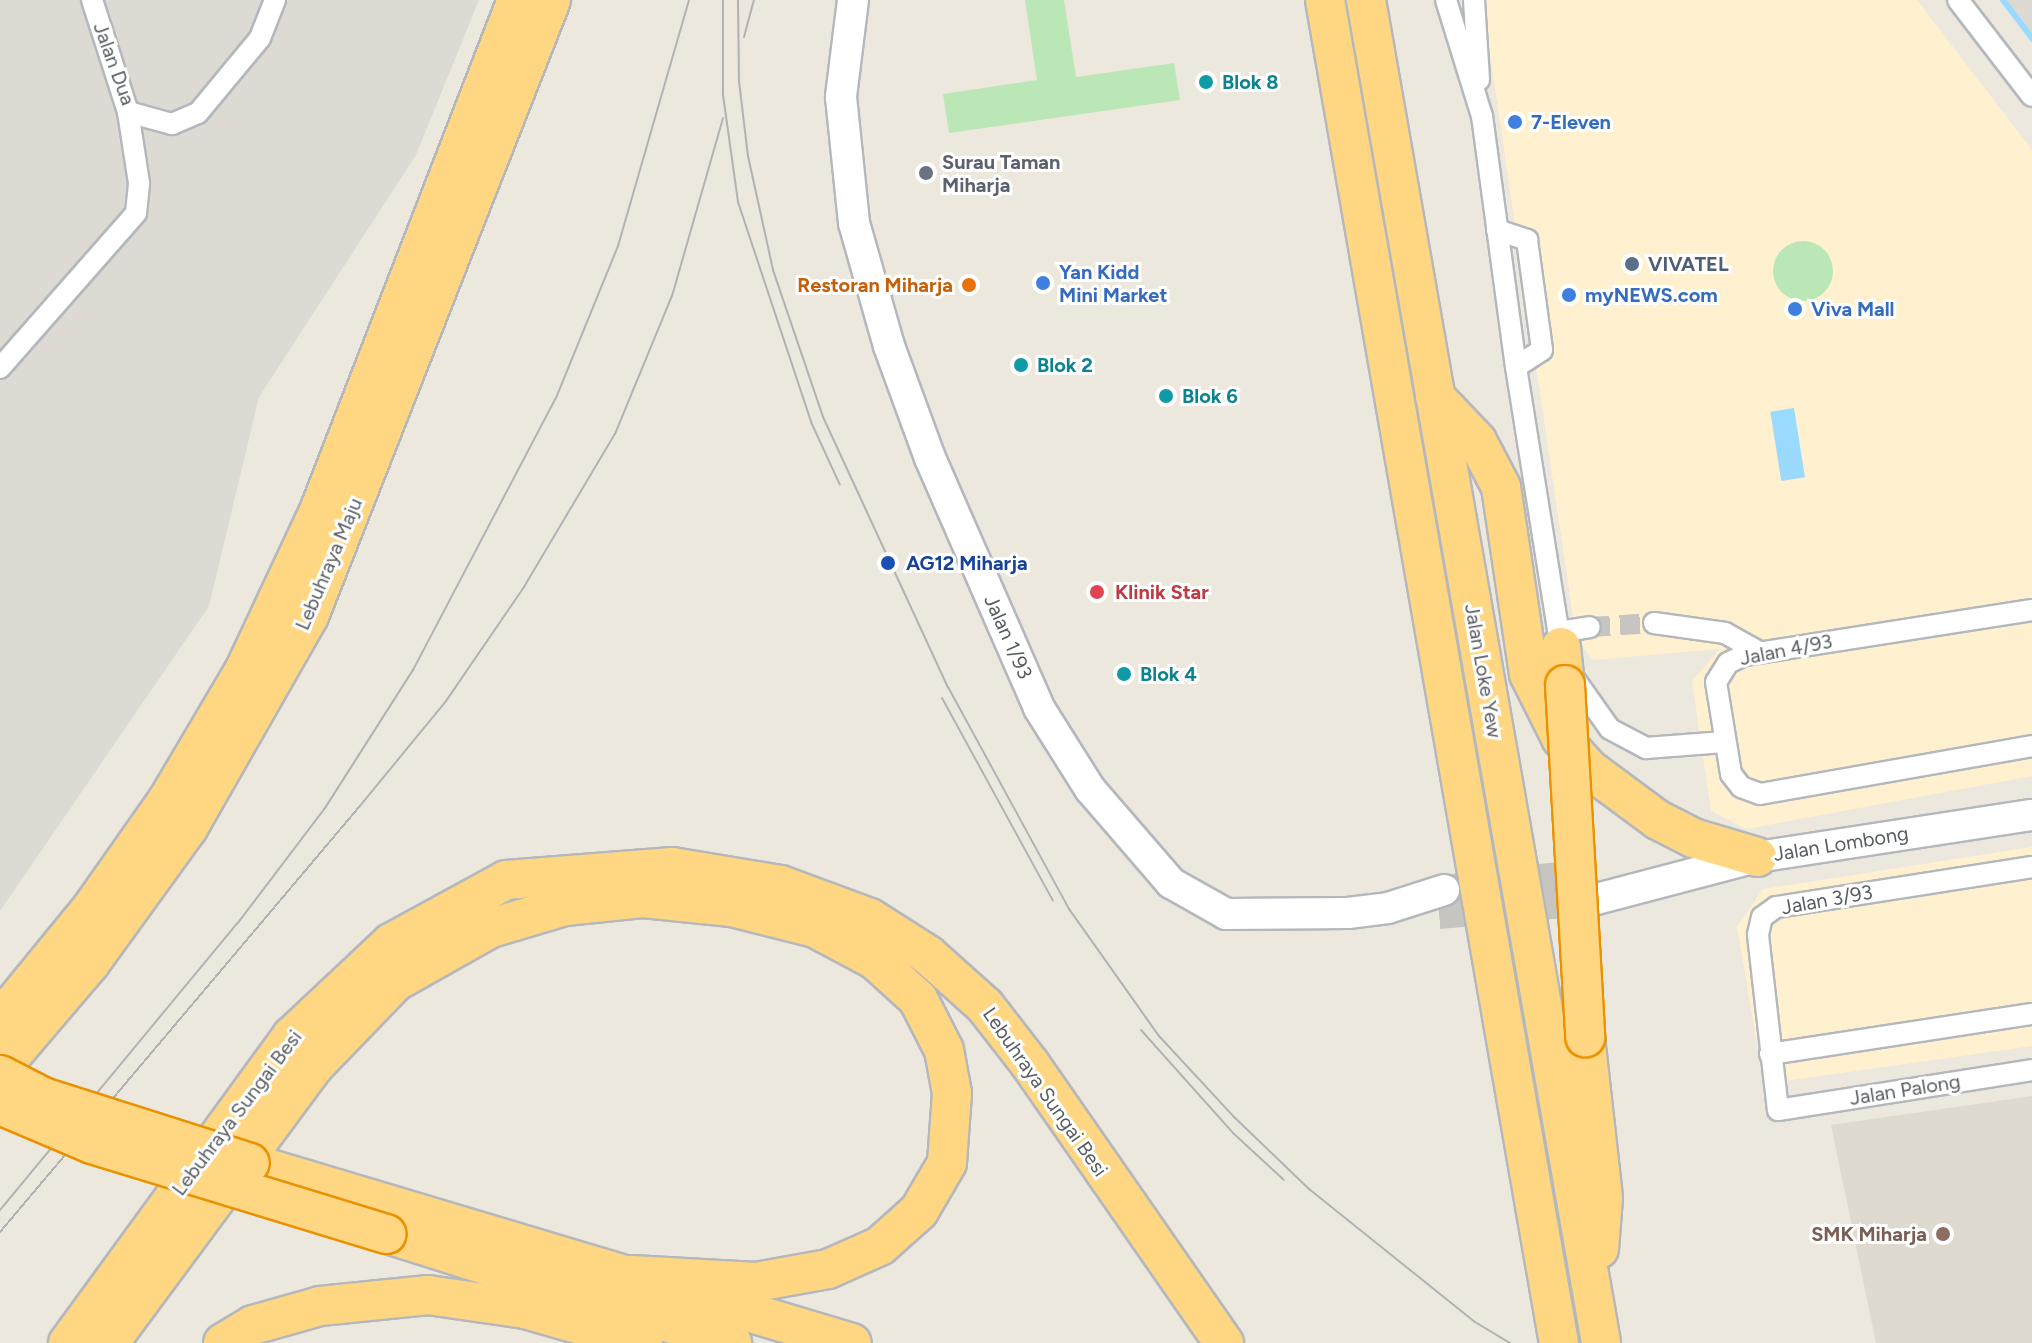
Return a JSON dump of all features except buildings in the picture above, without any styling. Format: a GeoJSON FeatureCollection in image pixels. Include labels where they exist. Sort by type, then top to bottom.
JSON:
{"type":"FeatureCollection","features":[{"type":"Feature","properties":{"kind":"highway","name":"Lebuhraya Maju"},"geometry":{"type":"LineString","coordinates":[[0,1069],[91,962],[188,828],[309,616],[366,430],[517,0]]}},
{"type":"Feature","properties":{"kind":"highway","name":"Lebuhraya Maju"},"geometry":{"type":"LineString","coordinates":[[0,1020],[91,909],[167,801],[244,671],[319,511],[366,430],[551,0]]}},
{"type":"Feature","properties":{"kind":"highway","name":"Jalan Loke Yew"},"geometry":{"type":"LineString","coordinates":[[1325,0],[1559,1343]]}},
{"type":"Feature","properties":{"kind":"highway","name":"Jalan Loke Yew"},"geometry":{"type":"LineString","coordinates":[[1366,0],[1598,1327]]}},
{"type":"Feature","properties":{"kind":"highway"},"geometry":{"type":"LineString","coordinates":[[1435,397],[1477,441],[1501,487],[1529,674],[1561,738],[1589,769],[1658,820],[1693,838],[1757,857]]}},
{"type":"Feature","properties":{"kind":"highway"},"geometry":{"type":"LineString","coordinates":[[1570,635],[1565,685],[1585,1037],[1603,1198],[1598,1327]]}},
{"type":"Feature","properties":{"kind":"highway","name":"Lebuhraya Sungai Besi"},"geometry":{"type":"LineString","coordinates":[[68,1343],[292,1036],[391,943],[506,880],[672,867],[781,885],[870,918],[928,955],[985,1006],[1021,1053],[1224,1343]]}},
{"type":"Feature","properties":{"kind":"highway"},"geometry":{"type":"LineString","coordinates":[[109,1343],[314,1066],[395,982],[491,928],[565,906],[643,898],[732,907],[815,928],[875,960],[918,999],[944,1050],[952,1093],[947,1163],[919,1211],[880,1246],[828,1269],[756,1282],[632,1275]]}},
{"type":"Feature","properties":{"kind":"highway"},"geometry":{"type":"LineString","coordinates":[[0,1075],[43,1097],[732,1343]]}},
{"type":"Feature","properties":{"kind":"highway"},"geometry":{"type":"LineString","coordinates":[[0,1105],[92,1144],[395,1221],[632,1275],[852,1343]]}},
{"type":"Feature","properties":{"kind":"highway"},"geometry":{"type":"LineString","coordinates":[[223,1343],[253,1325],[320,1306],[428,1295],[525,1309],[643,1343]]}},
{"type":"Feature","properties":{"kind":"street","name":"Jalan Dua"},"geometry":{"type":"LineString","coordinates":[[92,0],[128,112],[172,124],[198,113],[260,38],[275,0]]}},
{"type":"Feature","properties":{"kind":"street","name":"Jalan 1/93"},"geometry":{"type":"LineString","coordinates":[[853,0],[841,97],[862,258],[930,458],[1039,708],[1090,789],[1171,883],[1198,903],[1226,914],[1268,916],[1442,902]]}},
{"type":"Feature","properties":{"kind":"street"},"geometry":{"type":"LineString","coordinates":[[1446,0],[1482,116]]}},
{"type":"Feature","properties":{"kind":"street"},"geometry":{"type":"LineString","coordinates":[[1474,0],[1482,116],[1516,367],[1570,635],[1588,702],[1610,729],[1646,748],[1724,742]]}},
{"type":"Feature","properties":{"kind":"street"},"geometry":{"type":"LineString","coordinates":[[1958,0],[2032,96]]}},
{"type":"Feature","properties":{"kind":"street"},"geometry":{"type":"LineString","coordinates":[[0,368],[136,213],[139,183],[128,112]]}},
{"type":"Feature","properties":{"kind":"street"},"geometry":{"type":"LineString","coordinates":[[1497,230],[1527,240],[1538,319],[1542,350],[1516,367]]}},
{"type":"Feature","properties":{"kind":"street","name":"Jalan 4/93"},"geometry":{"type":"LineString","coordinates":[[2032,610],[1759,652],[1728,663],[1716,682],[1731,774],[1741,787],[1760,794],[2032,746]]}},
{"type":"Feature","properties":{"kind":"street"},"geometry":{"type":"LineString","coordinates":[[1654,623],[1725,633],[1759,652]]}},
{"type":"Feature","properties":{"kind":"street","name":"Jalan Lombong"},"geometry":{"type":"LineString","coordinates":[[1587,887],[1651,882],[1757,857],[2032,815]]}},
{"type":"Feature","properties":{"kind":"street","name":"Jalan 3/93"},"geometry":{"type":"LineString","coordinates":[[1778,1110],[1758,935],[1762,917],[1776,907],[2032,867]]}},
{"type":"Feature","properties":{"kind":"street"},"geometry":{"type":"LineString","coordinates":[[1770,1054],[2032,1014]]}},
{"type":"Feature","properties":{"kind":"street","name":"Jalan Palong"},"geometry":{"type":"LineString","coordinates":[[1778,1110],[2032,1070]]}},
{"type":"Feature","properties":{"kind":"shaded area"},"geometry":{"type":"Polygon","coordinates":[[[0,0],[479,0],[416,155],[259,397],[209,606],[0,911],[0,0]]]}},
{"type":"Feature","properties":{"kind":"shaded area","name":"Viva Mall"},"geometry":{"type":"Polygon","coordinates":[[[1482,0],[1917,0],[2032,150],[2032,776],[1746,829],[1711,811],[1692,681],[1720,649],[1593,660],[1576,637],[1482,0]]]}},
{"type":"Feature","properties":{"kind":"shaded area"},"geometry":{"type":"Polygon","coordinates":[[[2000,0],[2032,0],[2032,43],[2000,0]]]}},
{"type":"Feature","properties":{"kind":"shaded area"},"geometry":{"type":"Polygon","coordinates":[[[2032,847],[2032,1046],[1764,1084],[1737,927],[1763,889],[2032,847]]]}},
{"type":"Feature","properties":{"kind":"shaded area","name":"SMK Miharja"},"geometry":{"type":"Polygon","coordinates":[[[2032,1096],[2032,1343],[1876,1343],[1831,1125],[2032,1096]]]}},
{"type":"Feature","properties":{"kind":"green space"},"geometry":{"type":"Polygon","coordinates":[[[1025,0],[1064,0],[1076,77],[1174,63],[1180,100],[949,133],[943,94],[1037,80],[1025,0]]]}},
{"type":"Feature","properties":{"kind":"green space"},"geometry":{"type":"Polygon","coordinates":[[[1803,241],[1825,249],[1833,271],[1825,293],[1803,301],[1781,293],[1773,271],[1781,249],[1803,241]]]}},
{"type":"Feature","properties":{"kind":"water"},"geometry":{"type":"Polygon","coordinates":[[[1794,408],[1805,477],[1781,481],[1770,412],[1794,408]]]}},
{"type":"Feature","properties":{"kind":"waterway"},"geometry":{"type":"LineString","coordinates":[[2003,0],[2032,38]]}},
{"type":"Feature","properties":{"kind":"tunnel"},"geometry":{"type":"LineString","coordinates":[[1590,627],[1654,623]]}},
{"type":"Feature","properties":{"kind":"tunnel"},"geometry":{"type":"LineString","coordinates":[[1444,890],[1584,874]]}},
{"type":"Feature","properties":{"kind":"tunnel"},"geometry":{"type":"LineString","coordinates":[[1439,914],[1589,901]]}},
{"type":"Feature","properties":{"kind":"tram line"},"geometry":{"type":"LineString","coordinates":[[0,1210],[237,924],[325,808],[413,670],[556,398],[618,246],[689,0]]}},
{"type":"Feature","properties":{"kind":"tram line"},"geometry":{"type":"LineString","coordinates":[[723,0],[723,95],[738,202],[811,422],[840,485]]}},
{"type":"Feature","properties":{"kind":"tram line"},"geometry":{"type":"LineString","coordinates":[[738,0],[739,81],[748,156],[773,270],[823,417],[948,687],[1069,909],[1159,1036],[1234,1117],[1309,1189],[1475,1322],[1510,1343]]}},
{"type":"Feature","properties":{"kind":"tram line"},"geometry":{"type":"LineString","coordinates":[[744,37],[754,0]]}},
{"type":"Feature","properties":{"kind":"tram line"},"geometry":{"type":"LineString","coordinates":[[0,1232],[446,701],[524,587],[615,434],[672,296],[723,118]]}},
{"type":"Feature","properties":{"kind":"tram line"},"geometry":{"type":"LineString","coordinates":[[942,698],[1053,901]]}},
{"type":"Feature","properties":{"kind":"tram line"},"geometry":{"type":"LineString","coordinates":[[1141,1030],[1233,1133],[1284,1180]]}},
{"type":"Feature","properties":{"kind":"place","name":"Blok 8"},"geometry":{"type":"Point","coordinates":[1206,82]}},
{"type":"Feature","properties":{"kind":"place","name":"7-Eleven"},"geometry":{"type":"Point","coordinates":[1515,122]}},
{"type":"Feature","properties":{"kind":"place","name":"Surau Taman Miharja"},"geometry":{"type":"Point","coordinates":[926,173]}},
{"type":"Feature","properties":{"kind":"place","name":"VIVATEL"},"geometry":{"type":"Point","coordinates":[1632,264]}},
{"type":"Feature","properties":{"kind":"place","name":"Yan Kidd Mini Market"},"geometry":{"type":"Point","coordinates":[1043,283]}},
{"type":"Feature","properties":{"kind":"place","name":"Restoran Miharja"},"geometry":{"type":"Point","coordinates":[969,285]}},
{"type":"Feature","properties":{"kind":"place","name":"myNEWS.com"},"geometry":{"type":"Point","coordinates":[1569,295]}},
{"type":"Feature","properties":{"kind":"place","name":"Viva Mall"},"geometry":{"type":"Point","coordinates":[1795,309]}},
{"type":"Feature","properties":{"kind":"place","name":"Blok 2"},"geometry":{"type":"Point","coordinates":[1021,365]}},
{"type":"Feature","properties":{"kind":"place","name":"Blok 6"},"geometry":{"type":"Point","coordinates":[1166,396]}},
{"type":"Feature","properties":{"kind":"place","name":"AG12 Miharja"},"geometry":{"type":"Point","coordinates":[888,563]}},
{"type":"Feature","properties":{"kind":"place","name":"Klinik Star"},"geometry":{"type":"Point","coordinates":[1097,592]}},
{"type":"Feature","properties":{"kind":"place","name":"Blok 4"},"geometry":{"type":"Point","coordinates":[1124,674]}},
{"type":"Feature","properties":{"kind":"place","name":"SMK Miharja"},"geometry":{"type":"Point","coordinates":[1943,1234]}}]}
